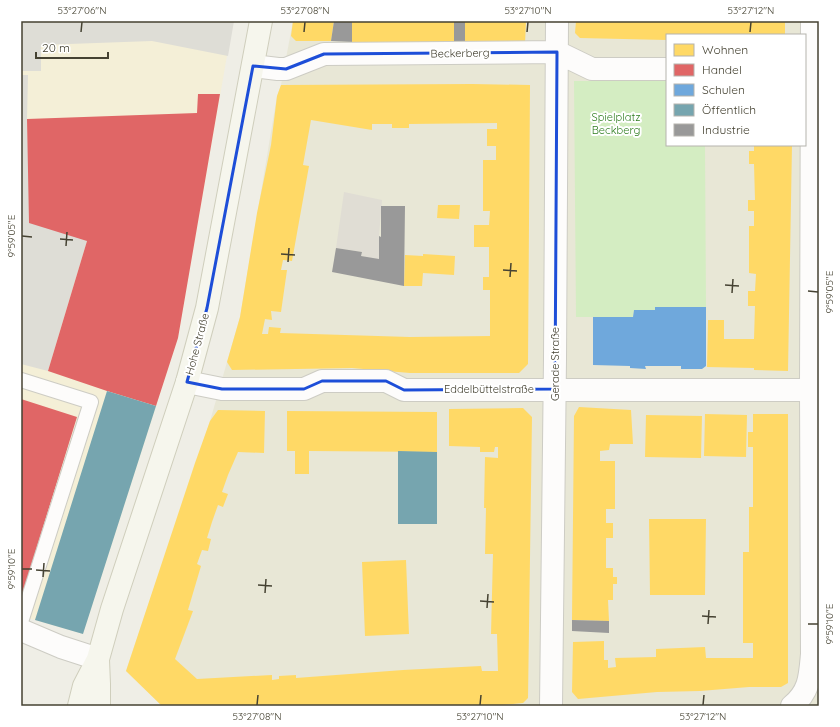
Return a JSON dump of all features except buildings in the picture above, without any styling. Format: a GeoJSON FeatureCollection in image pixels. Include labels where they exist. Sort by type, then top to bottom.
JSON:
{"type":"FeatureCollection","features":[{"type":"Feature","properties":{"kind":"street","name":"Hohe Straße"},"geometry":{"type":"LineString","coordinates":[[79,706],[84,686],[98,659],[112,609],[187,382],[207,308],[261,21]]}},
{"type":"Feature","properties":{"kind":"street","name":"Gerade Straße"},"geometry":{"type":"LineString","coordinates":[[551,706],[555,389],[557,21]]}},
{"type":"Feature","properties":{"kind":"street"},"geometry":{"type":"LineString","coordinates":[[804,702],[810,677],[812,654],[815,390],[812,21]]}},
{"type":"Feature","properties":{"kind":"street","name":"Beckerberg"},"geometry":{"type":"LineString","coordinates":[[253,66],[286,69],[324,54],[557,52],[592,69],[666,69]]}},
{"type":"Feature","properties":{"kind":"street","name":"Eddelbüttelstraße"},"geometry":{"type":"LineString","coordinates":[[187,382],[222,389],[304,389],[322,381],[386,381],[404,390],[815,390]]}},
{"type":"Feature","properties":{"kind":"street"},"geometry":{"type":"LineString","coordinates":[[21,630],[61,647],[98,659]]}},
{"type":"Feature","properties":{"kind":"street","name":"Hohe Straße"},"geometry":{"type":"LineString","coordinates":[[98,659],[99,706]]}},
{"type":"Feature","properties":{"kind":"lane"},"geometry":{"type":"LineString","coordinates":[[21,380],[91,402],[21,622]]}},
{"type":"Feature","properties":{"kind":"highlighted area"},"geometry":{"type":"Polygon","coordinates":[[[557,52],[555,389],[404,390],[386,381],[322,381],[304,389],[222,389],[187,382],[207,308],[253,66],[286,69],[324,54],[557,52]]]}},
{"type":"Feature","properties":{"kind":"shaded area"},"geometry":{"type":"Polygon","coordinates":[[[21,21],[233,21],[178,338],[83,634],[21,616],[21,21]]]}},
{"type":"Feature","properties":{"kind":"shaded area"},"geometry":{"type":"Polygon","coordinates":[[[21,21],[234,21],[228,56],[152,41],[41,45],[41,71],[21,71],[21,21]]]}},
{"type":"Feature","properties":{"kind":"shaded area"},"geometry":{"type":"Polygon","coordinates":[[[293,21],[819,21],[819,706],[162,706],[126,671],[210,421],[240,317],[277,96],[281,85],[293,21]]]}},
{"type":"Feature","properties":{"kind":"shaded area"},"geometry":{"type":"Polygon","coordinates":[[[21,75],[28,75],[27,119],[29,176],[87,241],[48,371],[21,364],[21,75]]]}},
{"type":"Feature","properties":{"kind":"shaded area"},"geometry":{"type":"Polygon","coordinates":[[[344,192],[382,200],[379,236],[380,260],[361,256],[362,252],[336,248],[344,192]]]}},
{"type":"Feature","properties":{"kind":"green space","name":"Spielplatz Beckberg"},"geometry":{"type":"Polygon","coordinates":[[[574,81],[666,81],[666,146],[705,146],[706,307],[655,307],[655,310],[634,310],[633,317],[576,317],[574,81]]]}}]}
